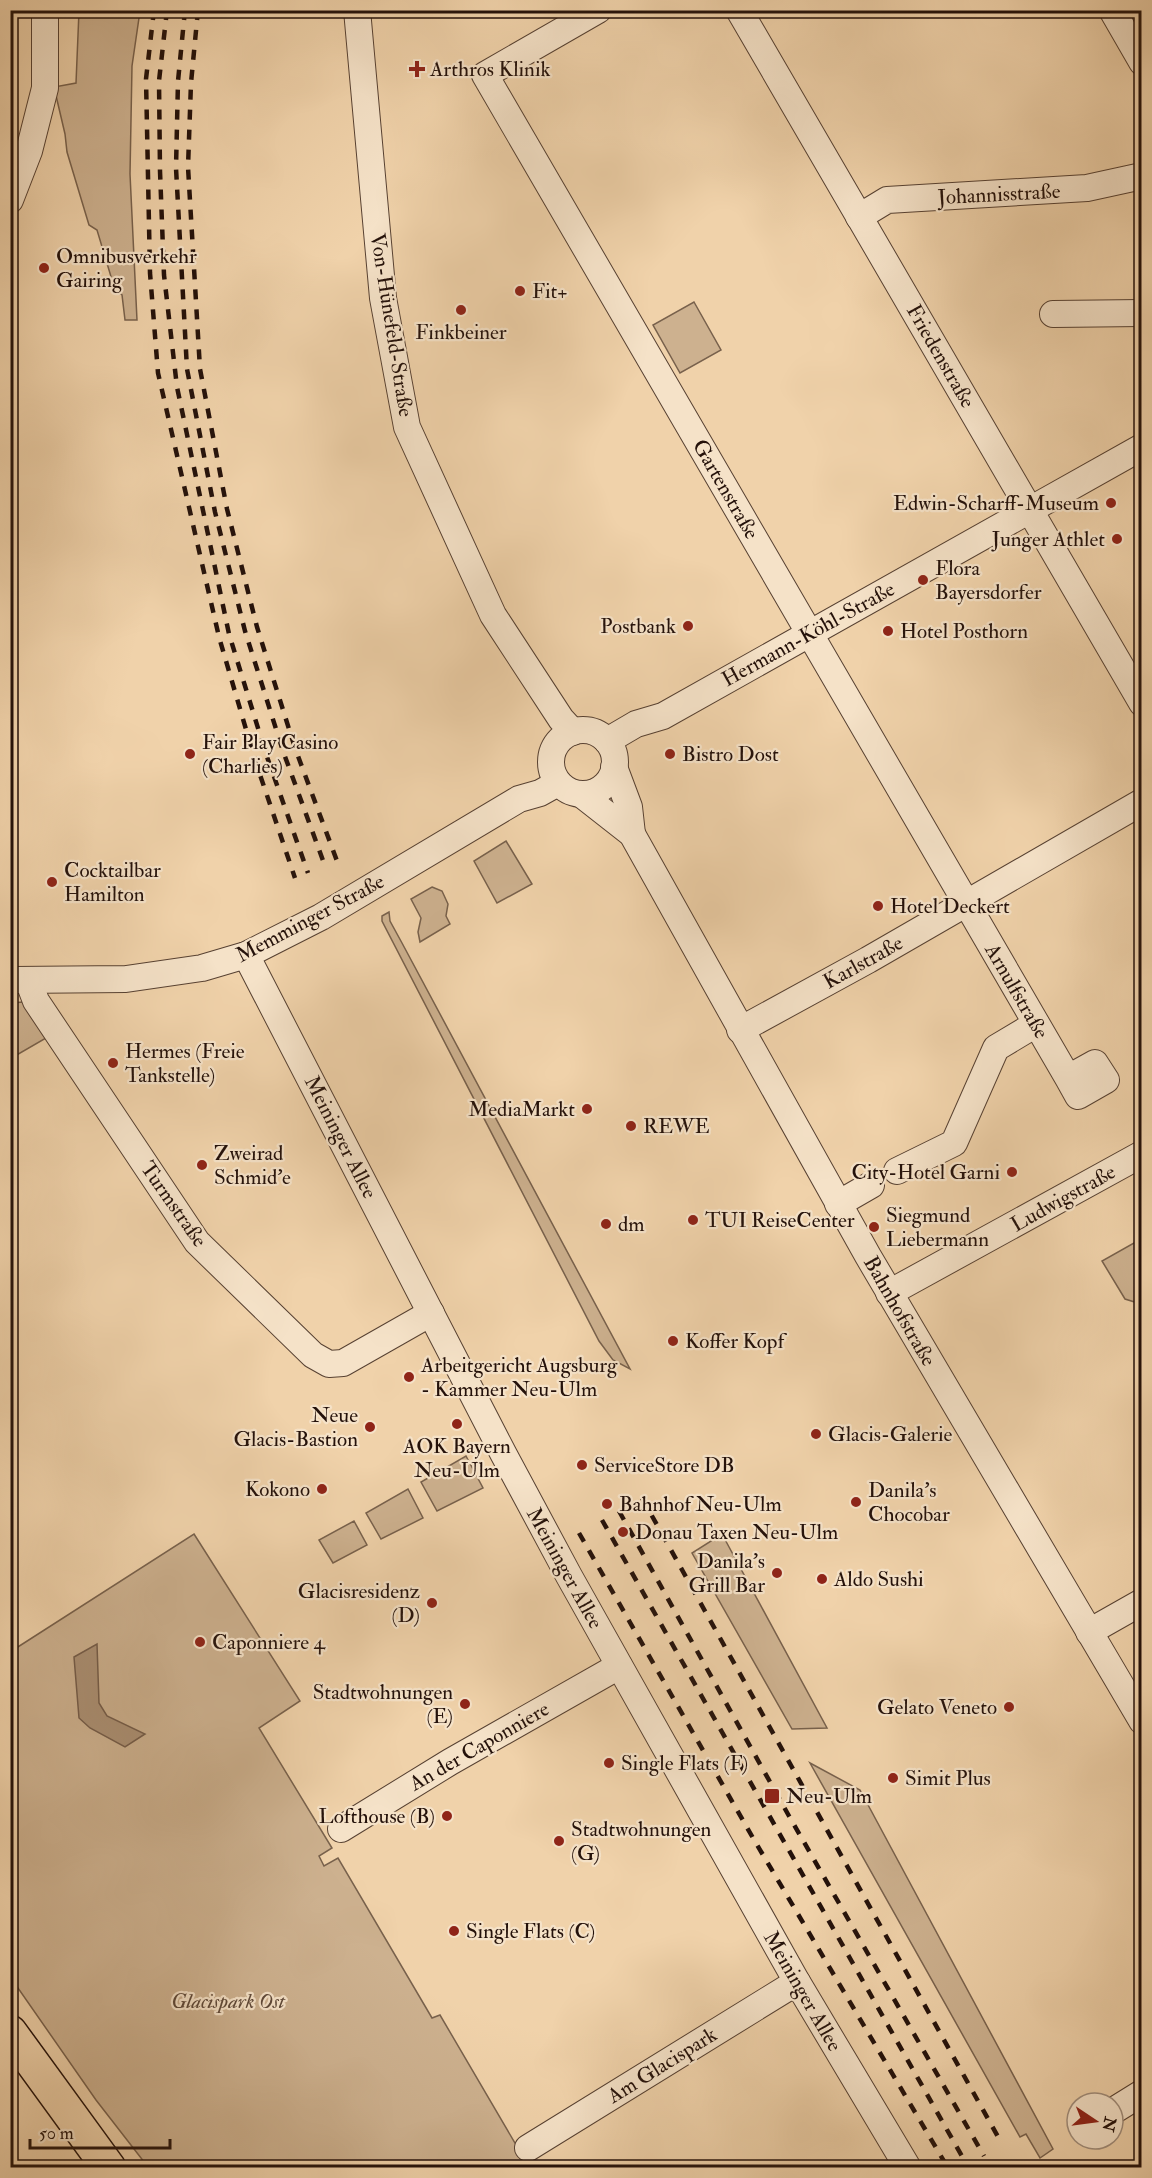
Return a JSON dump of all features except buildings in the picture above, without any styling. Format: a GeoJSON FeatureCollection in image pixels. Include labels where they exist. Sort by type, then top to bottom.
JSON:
{"type":"FeatureCollection","features":[{"type":"Feature","properties":{"kind":"main road"},"geometry":{"type":"LineString","coordinates":[[10,2032],[109,2168]]}},
{"type":"Feature","properties":{"kind":"street"},"geometry":{"type":"LineString","coordinates":[[10,200],[29,151],[45,88],[45,10]]}},
{"type":"Feature","properties":{"kind":"street","name":"Von-Hünefeld-Straße"},"geometry":{"type":"LineString","coordinates":[[357,10],[383,298],[407,427],[493,615],[569,734]]}},
{"type":"Feature","properties":{"kind":"street","name":"Gartenstraße"},"geometry":{"type":"LineString","coordinates":[[598,10],[486,75],[967,903]]}},
{"type":"Feature","properties":{"kind":"street","name":"Friedenstraße"},"geometry":{"type":"LineString","coordinates":[[739,10],[1142,703]]}},
{"type":"Feature","properties":{"kind":"street"},"geometry":{"type":"LineString","coordinates":[[1112,10],[1142,62]]}},
{"type":"Feature","properties":{"kind":"street","name":"Johannisstraße"},"geometry":{"type":"LineString","coordinates":[[859,217],[887,200],[1087,188],[1142,176]]}},
{"type":"Feature","properties":{"kind":"street"},"geometry":{"type":"LineString","coordinates":[[1053,314],[1142,312]]}},
{"type":"Feature","properties":{"kind":"street","name":"Hermann-Köhl-Straße"},"geometry":{"type":"LineString","coordinates":[[581,794],[594,792],[604,786],[612,774],[611,754],[636,724],[663,716],[1142,447]]}},
{"type":"Feature","properties":{"kind":"street"},"geometry":{"type":"LineString","coordinates":[[581,794],[569,791],[556,777],[551,759],[560,740],[569,734],[588,731],[601,736],[611,754]]}},
{"type":"Feature","properties":{"kind":"street","name":"Bahnhofstraße"},"geometry":{"type":"LineString","coordinates":[[611,754],[629,807],[632,834],[889,1293],[1142,1721]]}},
{"type":"Feature","properties":{"kind":"street","name":"Memminger Straße"},"geometry":{"type":"LineString","coordinates":[[19,980],[126,979],[196,969],[246,955],[321,917],[519,799],[540,793],[556,777]]}},
{"type":"Feature","properties":{"kind":"street","name":"Bahnhofstraße"},"geometry":{"type":"LineString","coordinates":[[581,794],[632,834]]}},
{"type":"Feature","properties":{"kind":"street","name":"Karlstraße"},"geometry":{"type":"LineString","coordinates":[[740,1030],[868,960],[1142,802]]}},
{"type":"Feature","properties":{"kind":"street","name":"Arnulfstraße"},"geometry":{"type":"LineString","coordinates":[[967,903],[1068,1078]]}},
{"type":"Feature","properties":{"kind":"street","name":"Meininger Allee"},"geometry":{"type":"LineString","coordinates":[[246,955],[514,1474],[797,1982],[908,2168]]}},
{"type":"Feature","properties":{"kind":"street","name":"Turmstraße"},"geometry":{"type":"LineString","coordinates":[[19,980],[36,1001],[197,1242],[314,1355],[329,1364],[343,1363],[431,1313]]}},
{"type":"Feature","properties":{"kind":"street"},"geometry":{"type":"LineString","coordinates":[[897,1171],[954,1143],[996,1048],[1036,1024]]}},
{"type":"Feature","properties":{"kind":"street","name":"Ludwigstraße"},"geometry":{"type":"LineString","coordinates":[[889,1293],[1142,1154]]}},
{"type":"Feature","properties":{"kind":"street"},"geometry":{"type":"LineString","coordinates":[[838,1204],[871,1185]]}},
{"type":"Feature","properties":{"kind":"street"},"geometry":{"type":"LineString","coordinates":[[1089,1632],[1142,1602]]}},
{"type":"Feature","properties":{"kind":"street","name":"An der Caponniere"},"geometry":{"type":"LineString","coordinates":[[341,1829],[450,1762],[619,1666]]}},
{"type":"Feature","properties":{"kind":"street","name":"Am Glacispark"},"geometry":{"type":"LineString","coordinates":[[528,2148],[797,1982]]}},
{"type":"Feature","properties":{"kind":"street"},"geometry":{"type":"LineString","coordinates":[[1125,2104],[1142,2093]]}},
{"type":"Feature","properties":{"kind":"green space"},"geometry":{"type":"Polygon","coordinates":[[[79,11],[140,11],[132,66],[130,174],[137,320],[125,320],[122,295],[115,290],[97,230],[89,225],[67,152],[54,87],[76,83],[79,11]]]}},
{"type":"Feature","properties":{"kind":"green space"},"geometry":{"type":"Polygon","coordinates":[[[694,302],[721,350],[680,373],[653,325],[694,302]]]}},
{"type":"Feature","properties":{"kind":"green space"},"geometry":{"type":"Polygon","coordinates":[[[506,841],[532,884],[497,903],[474,861],[506,841]]]}},
{"type":"Feature","properties":{"kind":"green space"},"geometry":{"type":"Polygon","coordinates":[[[432,887],[442,891],[448,904],[446,916],[450,924],[420,942],[418,932],[421,918],[411,899],[432,887]]]}},
{"type":"Feature","properties":{"kind":"green space"},"geometry":{"type":"Polygon","coordinates":[[[389,912],[390,921],[630,1369],[613,1360],[599,1341],[382,921],[382,916],[389,912]]]}},
{"type":"Feature","properties":{"kind":"green space"},"geometry":{"type":"Polygon","coordinates":[[[36,1001],[53,1034],[15,1056],[11,1050],[11,1003],[36,1001]]]}},
{"type":"Feature","properties":{"kind":"green space"},"geometry":{"type":"Polygon","coordinates":[[[1141,1239],[1141,1304],[1125,1299],[1102,1261],[1141,1239]]]}},
{"type":"Feature","properties":{"kind":"green space"},"geometry":{"type":"Polygon","coordinates":[[[466,1456],[483,1488],[437,1511],[421,1482],[466,1456]]]}},
{"type":"Feature","properties":{"kind":"green space"},"geometry":{"type":"Polygon","coordinates":[[[408,1489],[423,1518],[381,1539],[366,1513],[408,1489]]]}},
{"type":"Feature","properties":{"kind":"green space"},"geometry":{"type":"Polygon","coordinates":[[[354,1521],[367,1545],[333,1563],[319,1540],[354,1521]]]}},
{"type":"Feature","properties":{"kind":"green space","name":"Glacispark Ost"},"geometry":{"type":"Polygon","coordinates":[[[194,1534],[300,1701],[259,1728],[332,1848],[319,1856],[324,1866],[338,1858],[432,2018],[440,2015],[529,2167],[148,2167],[96,2100],[11,1978],[10,1652],[194,1534]]]}},
{"type":"Feature","properties":{"kind":"green space"},"geometry":{"type":"Polygon","coordinates":[[[722,1534],[827,1728],[792,1729],[692,1553],[722,1534]]]}},
{"type":"Feature","properties":{"kind":"green space"},"geometry":{"type":"Polygon","coordinates":[[[810,1763],[860,1790],[1053,2149],[1040,2158],[1026,2134],[1020,2137],[810,1763]]]}},
{"type":"Feature","properties":{"kind":"shaded area"},"geometry":{"type":"Polygon","coordinates":[[[97,1644],[99,1703],[107,1716],[145,1734],[125,1747],[90,1728],[79,1718],[74,1657],[97,1644]]]}},
{"type":"Feature","properties":{"kind":"railway"},"geometry":{"type":"LineString","coordinates":[[154,10],[146,79],[150,273],[158,373],[219,637],[255,760],[295,878]]}},
{"type":"Feature","properties":{"kind":"railway"},"geometry":{"type":"LineString","coordinates":[[167,10],[159,81],[160,171],[164,275],[177,387],[229,634],[266,754],[308,873]]}},
{"type":"Feature","properties":{"kind":"railway"},"geometry":{"type":"LineString","coordinates":[[185,10],[178,81],[176,168],[187,369],[215,512],[245,631],[283,751],[325,866]]}},
{"type":"Feature","properties":{"kind":"railway"},"geometry":{"type":"LineString","coordinates":[[198,10],[191,83],[188,167],[200,369],[227,509],[257,627],[295,748],[337,861]]}},
{"type":"Feature","properties":{"kind":"railway"},"geometry":{"type":"LineString","coordinates":[[642,1498],[1002,2144]]}},
{"type":"Feature","properties":{"kind":"railway"},"geometry":{"type":"LineString","coordinates":[[619,1511],[789,1816],[984,2156]]}},
{"type":"Feature","properties":{"kind":"railway"},"geometry":{"type":"LineString","coordinates":[[602,1520],[963,2158]]}},
{"type":"Feature","properties":{"kind":"railway"},"geometry":{"type":"LineString","coordinates":[[579,1533],[753,1838],[948,2168]]}},
{"type":"Feature","properties":{"kind":"place","name":"Arthros Klinik"},"geometry":{"type":"Point","coordinates":[417,69]}},
{"type":"Feature","properties":{"kind":"place","name":"Omnibusverkehr Gairing"},"geometry":{"type":"Point","coordinates":[44,268]}},
{"type":"Feature","properties":{"kind":"place","name":"Fit+"},"geometry":{"type":"Point","coordinates":[520,291]}},
{"type":"Feature","properties":{"kind":"place","name":"Finkbeiner"},"geometry":{"type":"Point","coordinates":[461,310]}},
{"type":"Feature","properties":{"kind":"place","name":"Edwin-Scharff-Museum"},"geometry":{"type":"Point","coordinates":[1111,503]}},
{"type":"Feature","properties":{"kind":"place","name":"Junger Athlet"},"geometry":{"type":"Point","coordinates":[1117,539]}},
{"type":"Feature","properties":{"kind":"place","name":"Flora Bayersdorfer"},"geometry":{"type":"Point","coordinates":[923,580]}},
{"type":"Feature","properties":{"kind":"place","name":"Postbank"},"geometry":{"type":"Point","coordinates":[688,626]}},
{"type":"Feature","properties":{"kind":"place","name":"Hotel Posthorn"},"geometry":{"type":"Point","coordinates":[888,631]}},
{"type":"Feature","properties":{"kind":"place","name":"Fair Play Casino (Charlies)"},"geometry":{"type":"Point","coordinates":[190,754]}},
{"type":"Feature","properties":{"kind":"place","name":"Bistro Dost"},"geometry":{"type":"Point","coordinates":[670,754]}},
{"type":"Feature","properties":{"kind":"place","name":"Cocktailbar Hamilton"},"geometry":{"type":"Point","coordinates":[52,882]}},
{"type":"Feature","properties":{"kind":"place","name":"Hotel Deckert"},"geometry":{"type":"Point","coordinates":[878,906]}},
{"type":"Feature","properties":{"kind":"place","name":"Hermes (Freie Tankstelle)"},"geometry":{"type":"Point","coordinates":[113,1063]}},
{"type":"Feature","properties":{"kind":"place","name":"MediaMarkt"},"geometry":{"type":"Point","coordinates":[587,1109]}},
{"type":"Feature","properties":{"kind":"place","name":"REWE"},"geometry":{"type":"Point","coordinates":[631,1126]}},
{"type":"Feature","properties":{"kind":"place","name":"Zweirad Schmid'e"},"geometry":{"type":"Point","coordinates":[202,1165]}},
{"type":"Feature","properties":{"kind":"place","name":"City-Hotel Garni"},"geometry":{"type":"Point","coordinates":[1012,1172]}},
{"type":"Feature","properties":{"kind":"place","name":"TUI ReiseCenter"},"geometry":{"type":"Point","coordinates":[693,1220]}},
{"type":"Feature","properties":{"kind":"place","name":"dm"},"geometry":{"type":"Point","coordinates":[606,1224]}},
{"type":"Feature","properties":{"kind":"place","name":"Siegmund Liebermann"},"geometry":{"type":"Point","coordinates":[874,1227]}},
{"type":"Feature","properties":{"kind":"place","name":"Koffer Kopf"},"geometry":{"type":"Point","coordinates":[673,1341]}},
{"type":"Feature","properties":{"kind":"place","name":"Arbeitgericht Augsburg - Kammer Neu-Ulm"},"geometry":{"type":"Point","coordinates":[409,1377]}},
{"type":"Feature","properties":{"kind":"place","name":"AOK Bayern Neu-Ulm"},"geometry":{"type":"Point","coordinates":[457,1424]}},
{"type":"Feature","properties":{"kind":"place","name":"Neue Glacis-Bastion"},"geometry":{"type":"Point","coordinates":[370,1427]}},
{"type":"Feature","properties":{"kind":"place","name":"Glacis-Galerie"},"geometry":{"type":"Point","coordinates":[816,1434]}},
{"type":"Feature","properties":{"kind":"place","name":"ServiceStore DB"},"geometry":{"type":"Point","coordinates":[582,1465]}},
{"type":"Feature","properties":{"kind":"place","name":"Kokono"},"geometry":{"type":"Point","coordinates":[322,1489]}},
{"type":"Feature","properties":{"kind":"place","name":"Danila's Chocobar"},"geometry":{"type":"Point","coordinates":[856,1502]}},
{"type":"Feature","properties":{"kind":"place","name":"Bahnhof Neu-Ulm"},"geometry":{"type":"Point","coordinates":[607,1504]}},
{"type":"Feature","properties":{"kind":"place","name":"Donau Taxen Neu-Ulm"},"geometry":{"type":"Point","coordinates":[623,1532]}},
{"type":"Feature","properties":{"kind":"place","name":"Danila's Grill Bar"},"geometry":{"type":"Point","coordinates":[777,1573]}},
{"type":"Feature","properties":{"kind":"place","name":"Aldo Sushi"},"geometry":{"type":"Point","coordinates":[822,1579]}},
{"type":"Feature","properties":{"kind":"place","name":"Glacisresidenz (D)"},"geometry":{"type":"Point","coordinates":[432,1603]}},
{"type":"Feature","properties":{"kind":"place","name":"Caponniere 4"},"geometry":{"type":"Point","coordinates":[200,1642]}},
{"type":"Feature","properties":{"kind":"place","name":"Stadtwohnungen (E)"},"geometry":{"type":"Point","coordinates":[465,1704]}},
{"type":"Feature","properties":{"kind":"place","name":"Gelato Veneto"},"geometry":{"type":"Point","coordinates":[1009,1707]}},
{"type":"Feature","properties":{"kind":"place","name":"Single Flats (F)"},"geometry":{"type":"Point","coordinates":[609,1763]}},
{"type":"Feature","properties":{"kind":"place","name":"Simit Plus"},"geometry":{"type":"Point","coordinates":[893,1778]}},
{"type":"Feature","properties":{"kind":"place","name":"Neu-Ulm"},"geometry":{"type":"Point","coordinates":[772,1796]}},
{"type":"Feature","properties":{"kind":"place","name":"Lofthouse (B)"},"geometry":{"type":"Point","coordinates":[447,1816]}},
{"type":"Feature","properties":{"kind":"place","name":"Stadtwohnungen (G)"},"geometry":{"type":"Point","coordinates":[559,1841]}},
{"type":"Feature","properties":{"kind":"place","name":"Single Flats (C)"},"geometry":{"type":"Point","coordinates":[454,1931]}}]}
